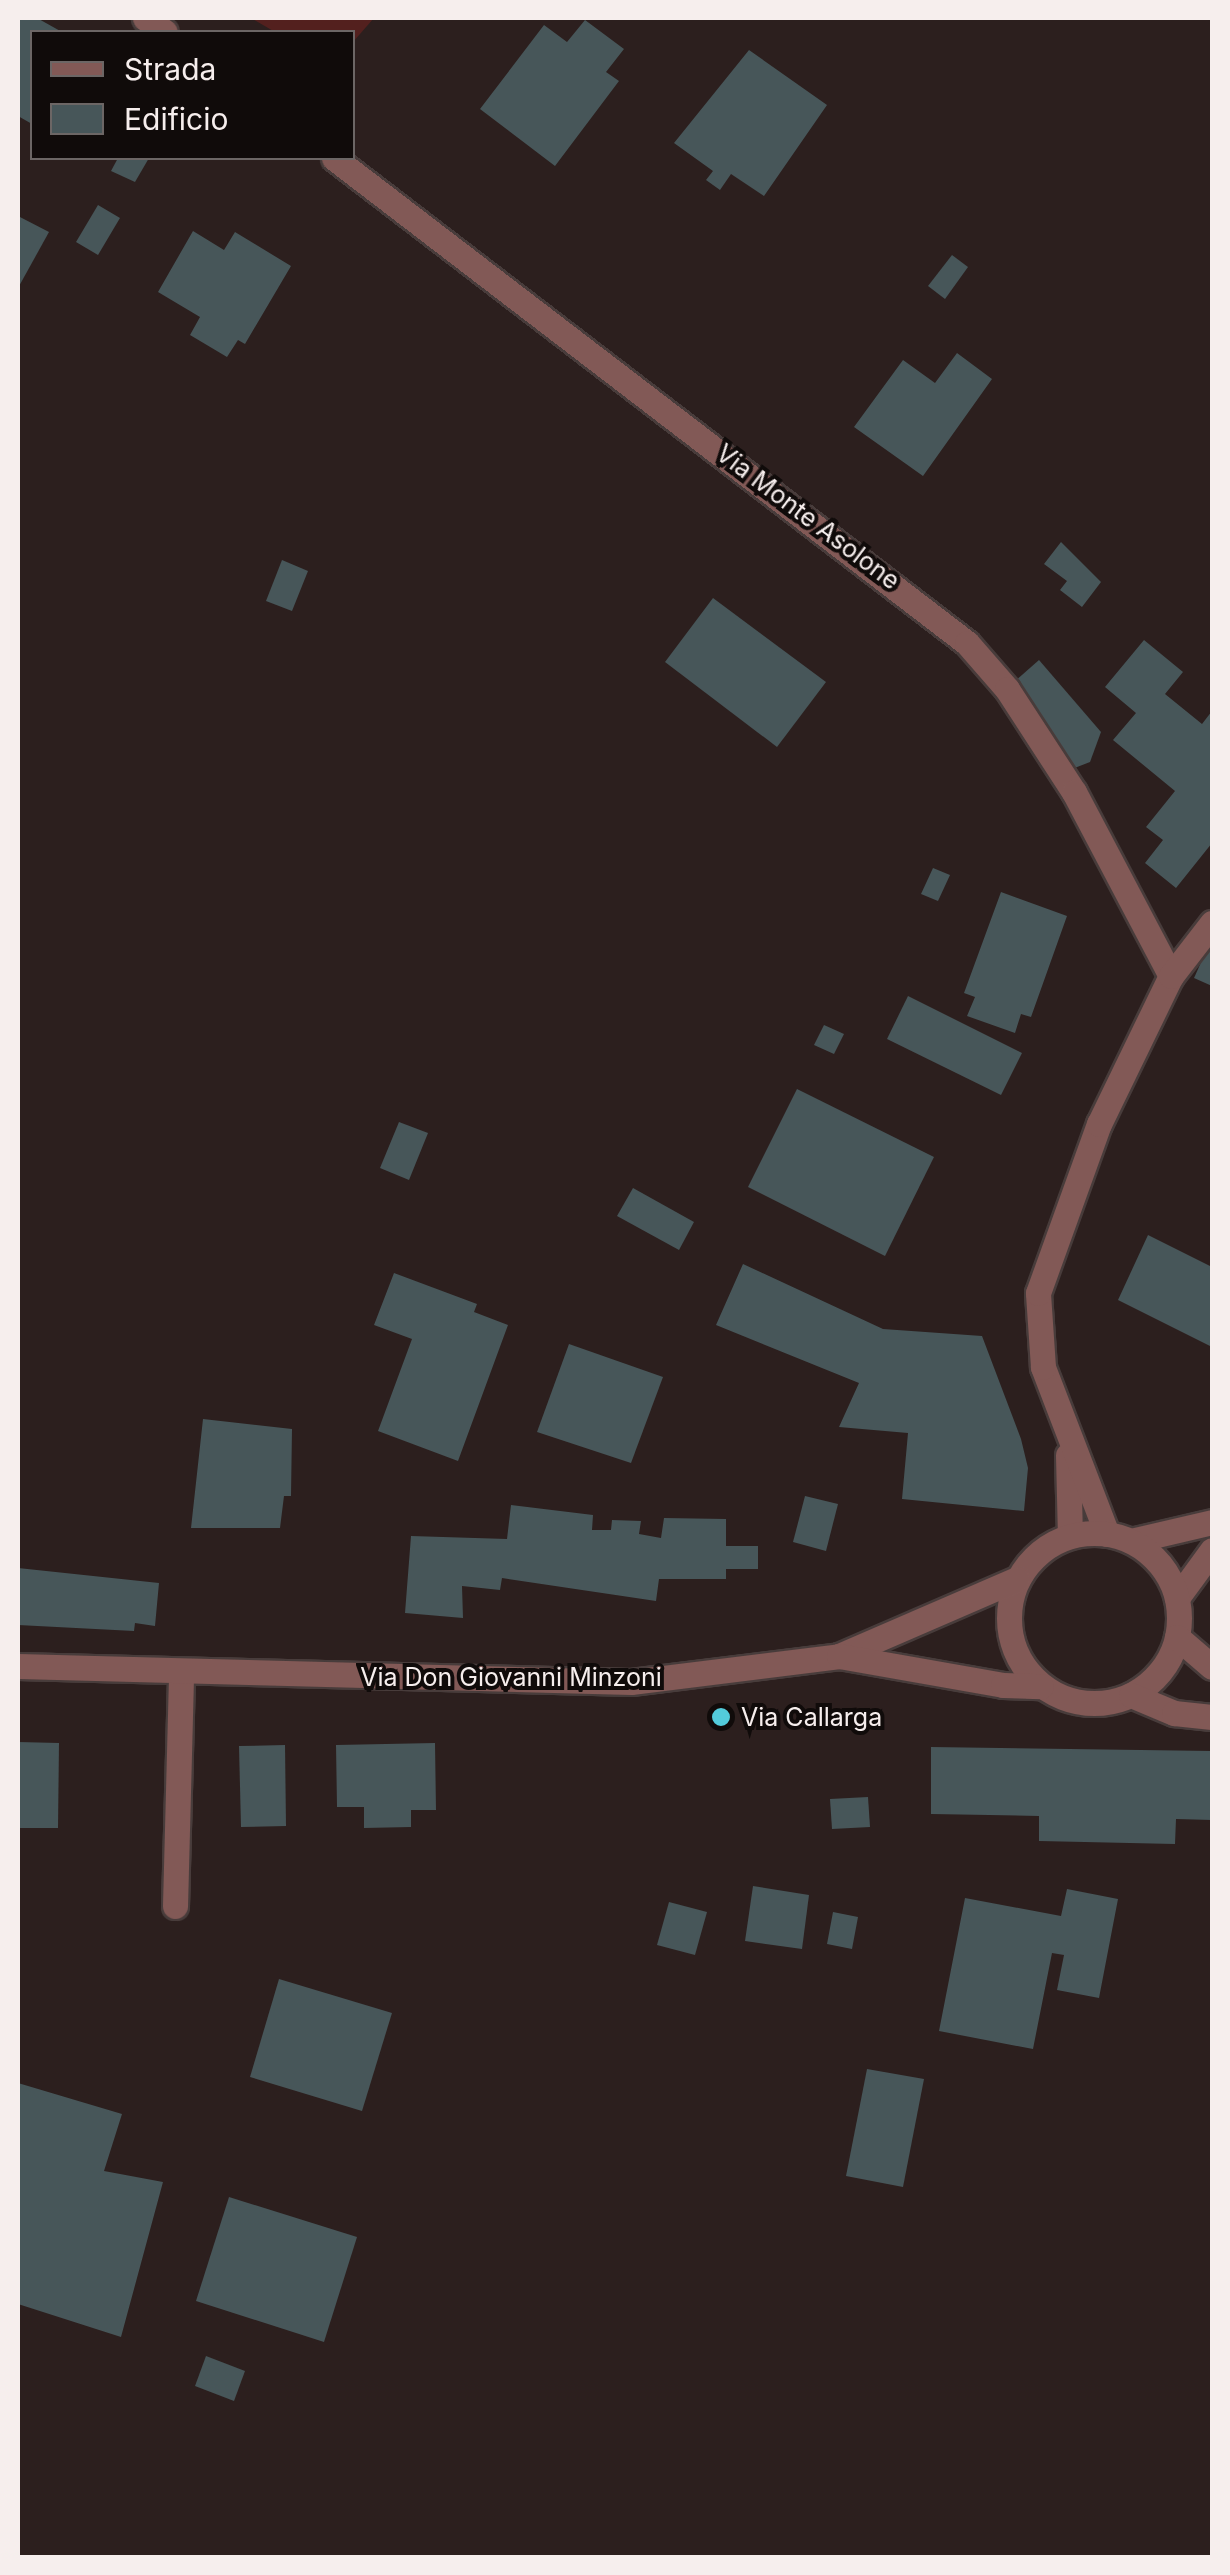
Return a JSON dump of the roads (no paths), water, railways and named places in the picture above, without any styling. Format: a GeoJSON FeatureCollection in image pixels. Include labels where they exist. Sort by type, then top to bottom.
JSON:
{"type":"FeatureCollection","features":[{"type":"Feature","properties":{"kind":"street","name":"Via Monte Asolone"},"geometry":{"type":"LineString","coordinates":[[337,160],[967,644],[1007,689],[1074,792],[1171,976]]}},
{"type":"Feature","properties":{"kind":"street"},"geometry":{"type":"LineString","coordinates":[[1017,1579],[1010,1636],[1021,1664],[1041,1686],[1069,1700],[1100,1704],[1131,1696],[1160,1671],[1177,1638],[1176,1598],[1168,1575],[1119,1538],[1067,1440],[1043,1367],[1038,1293],[1100,1124],[1171,976],[1212,923]]}},
{"type":"Feature","properties":{"kind":"street"},"geometry":{"type":"LineString","coordinates":[[1067,1440],[1070,1536]]}},
{"type":"Feature","properties":{"kind":"street"},"geometry":{"type":"LineString","coordinates":[[838,1656],[1017,1579],[1040,1552],[1070,1536],[1119,1538],[1212,1522]]}},
{"type":"Feature","properties":{"kind":"street"},"geometry":{"type":"LineString","coordinates":[[1176,1598],[1212,1550]]}},
{"type":"Feature","properties":{"kind":"street"},"geometry":{"type":"LineString","coordinates":[[1177,1638],[1212,1667]]}},
{"type":"Feature","properties":{"kind":"street"},"geometry":{"type":"LineString","coordinates":[[838,1656],[1003,1685],[1041,1686]]}},
{"type":"Feature","properties":{"kind":"street","name":"Via Don Giovanni Minzoni"},"geometry":{"type":"LineString","coordinates":[[18,1666],[631,1682],[838,1656]]}},
{"type":"Feature","properties":{"kind":"street"},"geometry":{"type":"LineString","coordinates":[[175,1906],[182,1672]]}},
{"type":"Feature","properties":{"kind":"street"},"geometry":{"type":"LineString","coordinates":[[1131,1696],[1174,1713],[1212,1718]]}},
{"type":"Feature","properties":{"kind":"place","name":"Via Callarga"},"geometry":{"type":"Point","coordinates":[721,1717]}}]}
